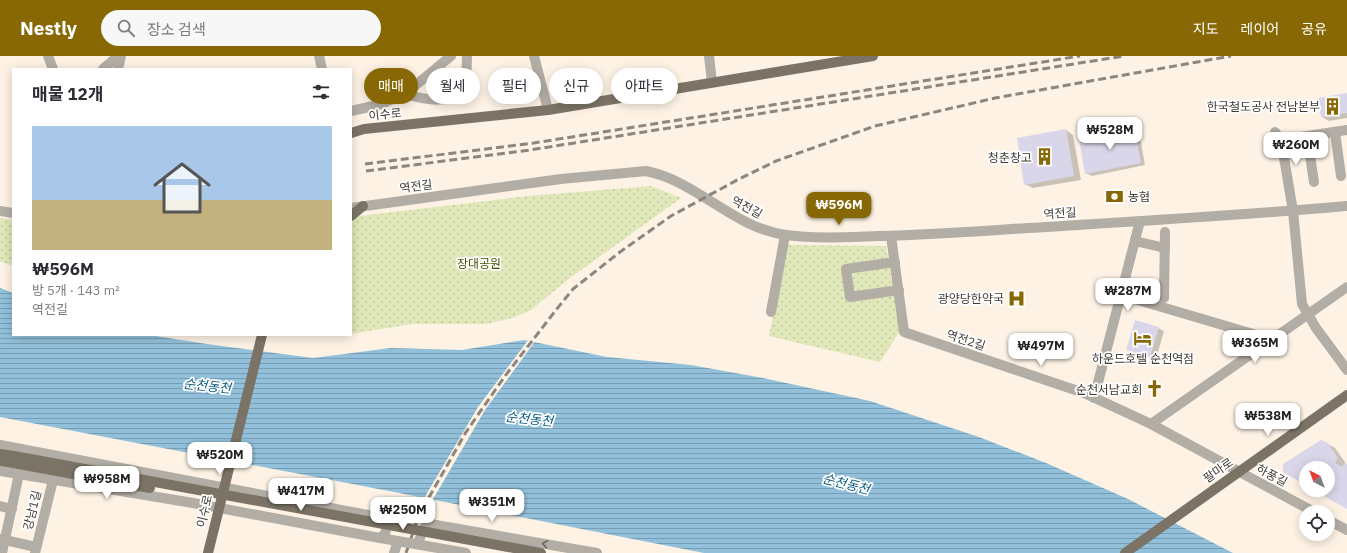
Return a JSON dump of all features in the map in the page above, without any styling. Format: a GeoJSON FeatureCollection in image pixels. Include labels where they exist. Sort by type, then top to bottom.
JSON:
{"type":"FeatureCollection","features":[{"type":"Feature","properties":{"kind":"main road","name":"이수로"},"geometry":{"type":"LineString","coordinates":[[352,132],[364,129],[548,110],[874,56]]}},
{"type":"Feature","properties":{"kind":"main road"},"geometry":{"type":"LineString","coordinates":[[352,136],[364,129]]}},
{"type":"Feature","properties":{"kind":"main road"},"geometry":{"type":"LineString","coordinates":[[352,215],[364,206]]}},
{"type":"Feature","properties":{"kind":"main road","name":"이수로"},"geometry":{"type":"LineString","coordinates":[[208,553],[262,336]]}},
{"type":"Feature","properties":{"kind":"main road","name":"팔마로"},"geometry":{"type":"LineString","coordinates":[[1125,553],[1347,395]]}},
{"type":"Feature","properties":{"kind":"main road"},"geometry":{"type":"LineString","coordinates":[[0,454],[13,460],[106,482],[198,496],[512,553]]}},
{"type":"Feature","properties":{"kind":"main road"},"geometry":{"type":"LineString","coordinates":[[0,461],[13,460],[541,553]]}},
{"type":"Feature","properties":{"kind":"street"},"geometry":{"type":"LineString","coordinates":[[48,56],[53,68]]}},
{"type":"Feature","properties":{"kind":"street"},"geometry":{"type":"LineString","coordinates":[[103,68],[118,56]]}},
{"type":"Feature","properties":{"kind":"street"},"geometry":{"type":"LineString","coordinates":[[118,68],[122,56]]}},
{"type":"Feature","properties":{"kind":"street"},"geometry":{"type":"LineString","coordinates":[[319,56],[322,68]]}},
{"type":"Feature","properties":{"kind":"street"},"geometry":{"type":"LineString","coordinates":[[418,83],[452,56]]}},
{"type":"Feature","properties":{"kind":"street"},"geometry":{"type":"LineString","coordinates":[[418,97],[434,100],[459,96],[466,89],[467,56]]}},
{"type":"Feature","properties":{"kind":"street"},"geometry":{"type":"LineString","coordinates":[[534,56],[548,110]]}},
{"type":"Feature","properties":{"kind":"street"},"geometry":{"type":"LineString","coordinates":[[709,56],[712,82]]}},
{"type":"Feature","properties":{"kind":"street"},"geometry":{"type":"LineString","coordinates":[[352,112],[380,104]]}},
{"type":"Feature","properties":{"kind":"street"},"geometry":{"type":"LineString","coordinates":[[1347,130],[1307,136],[1278,136],[1293,211],[1302,304],[1306,314],[1347,370]]}},
{"type":"Feature","properties":{"kind":"street"},"geometry":{"type":"LineString","coordinates":[[1335,132],[1341,176]]}},
{"type":"Feature","properties":{"kind":"street"},"geometry":{"type":"LineString","coordinates":[[1307,136],[1314,182]]}},
{"type":"Feature","properties":{"kind":"street","name":"역전길"},"geometry":{"type":"LineString","coordinates":[[352,208],[561,179],[646,171],[659,173],[677,181],[750,224],[764,230],[785,234],[827,238],[891,236],[1140,221],[1347,206]]}},
{"type":"Feature","properties":{"kind":"street"},"geometry":{"type":"LineString","coordinates":[[0,211],[12,213]]}},
{"type":"Feature","properties":{"kind":"street"},"geometry":{"type":"LineString","coordinates":[[1094,398],[1140,221]]}},
{"type":"Feature","properties":{"kind":"street"},"geometry":{"type":"LineString","coordinates":[[1164,298],[1165,232]]}},
{"type":"Feature","properties":{"kind":"street"},"geometry":{"type":"LineString","coordinates":[[771,312],[785,234]]}},
{"type":"Feature","properties":{"kind":"street","name":"역전2길"},"geometry":{"type":"LineString","coordinates":[[891,236],[904,332],[1094,398],[1151,424],[1239,471]]}},
{"type":"Feature","properties":{"kind":"street"},"geometry":{"type":"LineString","coordinates":[[1135,241],[1165,248]]}},
{"type":"Feature","properties":{"kind":"street"},"geometry":{"type":"LineString","coordinates":[[895,262],[846,269],[850,297],[898,290]]}},
{"type":"Feature","properties":{"kind":"street"},"geometry":{"type":"LineString","coordinates":[[1151,424],[1306,314],[1347,287]]}},
{"type":"Feature","properties":{"kind":"street"},"geometry":{"type":"LineString","coordinates":[[1121,296],[1270,340]]}},
{"type":"Feature","properties":{"kind":"street"},"geometry":{"type":"LineString","coordinates":[[0,445],[389,519],[385,534],[380,538]]}},
{"type":"Feature","properties":{"kind":"street"},"geometry":{"type":"LineString","coordinates":[[0,471],[218,508],[466,553]]}},
{"type":"Feature","properties":{"kind":"street","name":"하풍길"},"geometry":{"type":"LineString","coordinates":[[1239,471],[1301,505]]}},
{"type":"Feature","properties":{"kind":"street","name":"강남1길"},"geometry":{"type":"LineString","coordinates":[[2,553],[3,540],[12,509],[19,474]]}},
{"type":"Feature","properties":{"kind":"street","name":"강남1길"},"geometry":{"type":"LineString","coordinates":[[3,540],[35,550],[53,480]]}},
{"type":"Feature","properties":{"kind":"street","name":"강남1길"},"geometry":{"type":"LineString","coordinates":[[0,506],[12,509]]}},
{"type":"Feature","properties":{"kind":"street"},"geometry":{"type":"LineString","coordinates":[[422,545],[419,540],[425,527],[430,524],[597,553]]}},
{"type":"Feature","properties":{"kind":"street"},"geometry":{"type":"LineString","coordinates":[[1335,524],[1347,530]]}},
{"type":"Feature","properties":{"kind":"street"},"geometry":{"type":"LineString","coordinates":[[394,553],[398,541]]}},
{"type":"Feature","properties":{"kind":"green space","name":"장대공원"},"geometry":{"type":"Polygon","coordinates":[[[651,186],[681,198],[570,278],[531,310],[512,318],[486,324],[412,324],[352,334],[352,217],[528,196],[651,186]]]}},
{"type":"Feature","properties":{"kind":"green space"},"geometry":{"type":"Polygon","coordinates":[[[0,218],[12,220],[12,266],[0,261],[0,218]]]}},
{"type":"Feature","properties":{"kind":"green space"},"geometry":{"type":"Polygon","coordinates":[[[787,245],[886,246],[900,331],[880,362],[769,336],[787,245]]]}},
{"type":"Feature","properties":{"kind":"water","name":"순천동천"},"geometry":{"type":"Polygon","coordinates":[[[0,288],[12,293],[12,336],[155,336],[313,358],[391,348],[462,350],[524,340],[607,357],[691,365],[763,378],[870,401],[979,437],[1046,463],[1128,499],[1233,553],[704,553],[0,417],[0,288]]]}},
{"type":"Feature","properties":{"kind":"pier"},"geometry":{"type":"Polygon","coordinates":[[[529,339],[536,340],[485,410],[432,501],[423,500],[478,407],[529,339]]]}},
{"type":"Feature","properties":{"kind":"building","name":"한국철도공사 전남본부"},"geometry":{"type":"Polygon","coordinates":[[[1347,93],[1347,113],[1321,117],[1318,98],[1347,93]]]}},
{"type":"Feature","properties":{"kind":"building"},"geometry":{"type":"Polygon","coordinates":[[[1134,128],[1141,163],[1085,174],[1079,139],[1134,128]]]}},
{"type":"Feature","properties":{"kind":"building","name":"청춘창고"},"geometry":{"type":"Polygon","coordinates":[[[1066,129],[1074,176],[1024,185],[1017,138],[1066,129]]]}},
{"type":"Feature","properties":{"kind":"building","name":"하운드호텔 순천역점"},"geometry":{"type":"Polygon","coordinates":[[[1135,320],[1159,327],[1150,357],[1126,350],[1135,320]]]}},
{"type":"Feature","properties":{"kind":"building"},"geometry":{"type":"Polygon","coordinates":[[[1321,440],[1328,443],[1338,458],[1335,463],[1335,461],[1299,461],[1299,481],[1283,472],[1283,464],[1321,440]]]}},
{"type":"Feature","properties":{"kind":"building"},"geometry":{"type":"Polygon","coordinates":[[[1345,462],[1347,465],[1347,509],[1326,497],[1335,497],[1335,463],[1342,467],[1345,462]]]}},
{"type":"Feature","properties":{"kind":"railway"},"geometry":{"type":"LineString","coordinates":[[365,164],[534,143],[1080,56]]}},
{"type":"Feature","properties":{"kind":"railway"},"geometry":{"type":"LineString","coordinates":[[366,171],[530,150],[1124,56]]}},
{"type":"Feature","properties":{"kind":"railway"},"geometry":{"type":"LineString","coordinates":[[406,553],[419,515],[466,432],[505,376],[556,310],[573,289],[620,252],[671,216],[739,179],[776,161],[875,126],[995,98],[1231,56]]}},
{"type":"Feature","properties":{"kind":"place","name":"한국철도공사 전남본부"},"geometry":{"type":"Point","coordinates":[1333,106]}},
{"type":"Feature","properties":{"kind":"place","name":"청춘창고"},"geometry":{"type":"Point","coordinates":[1045,157]}},
{"type":"Feature","properties":{"kind":"place","name":"농협"},"geometry":{"type":"Point","coordinates":[1115,196]}},
{"type":"Feature","properties":{"kind":"place","name":"광양당한약국"},"geometry":{"type":"Point","coordinates":[1017,298]}},
{"type":"Feature","properties":{"kind":"place","name":"하운드호텔 순천역점"},"geometry":{"type":"Point","coordinates":[1143,339]}},
{"type":"Feature","properties":{"kind":"place","name":"순천서남교회"},"geometry":{"type":"Point","coordinates":[1155,389]}}]}
